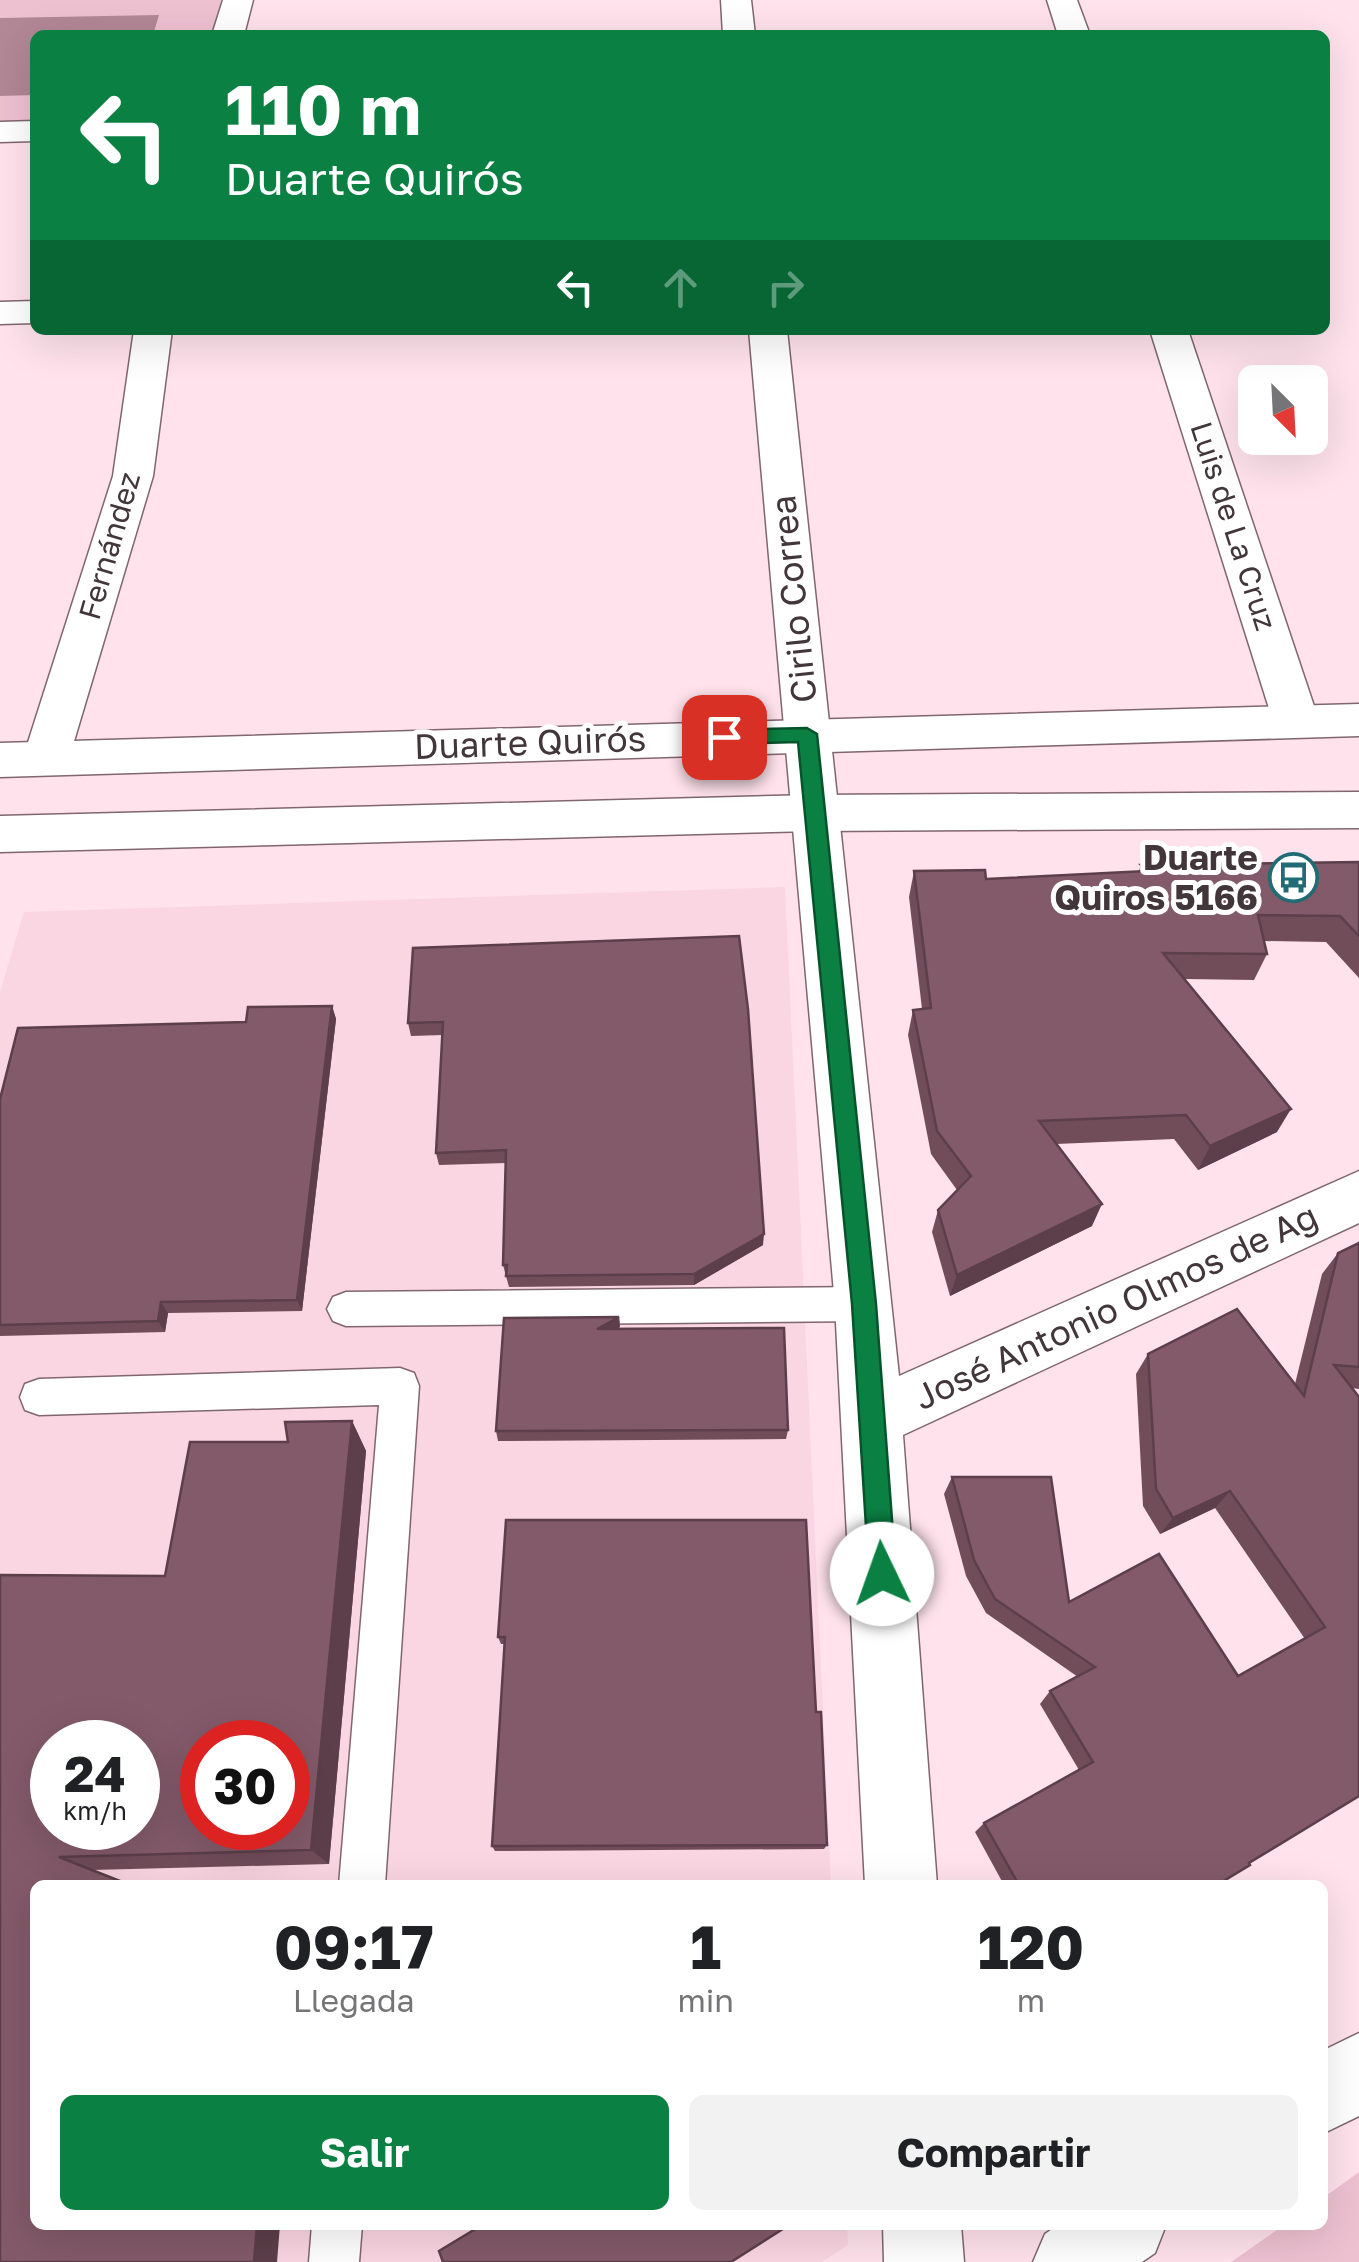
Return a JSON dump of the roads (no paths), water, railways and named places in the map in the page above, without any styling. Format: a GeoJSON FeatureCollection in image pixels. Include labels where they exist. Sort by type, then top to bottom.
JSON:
{"type":"FeatureCollection","features":[{"type":"Feature","properties":{"kind":"street"},"geometry":{"type":"LineString","coordinates":[[229,30],[238,0]]}},
{"type":"Feature","properties":{"kind":"street"},"geometry":{"type":"LineString","coordinates":[[736,0],[739,30]]}},
{"type":"Feature","properties":{"kind":"street"},"geometry":{"type":"LineString","coordinates":[[1062,0],[1072,30]]}},
{"type":"Feature","properties":{"kind":"street"},"geometry":{"type":"LineString","coordinates":[[0,132],[30,131]]}},
{"type":"Feature","properties":{"kind":"street"},"geometry":{"type":"LineString","coordinates":[[0,312],[30,312]]}},
{"type":"Feature","properties":{"kind":"street","name":"Fernández"},"geometry":{"type":"LineString","coordinates":[[46,758],[133,476],[152,335]]}},
{"type":"Feature","properties":{"kind":"street","name":"Cirilo Correa"},"geometry":{"type":"LineString","coordinates":[[768,335],[864,1304],[901,1880]]}},
{"type":"Feature","properties":{"kind":"street","name":"Luis de La Cruz"},"geometry":{"type":"LineString","coordinates":[[1171,335],[1296,722]]}},
{"type":"Feature","properties":{"kind":"street","name":"Duarte Quirós"},"geometry":{"type":"LineString","coordinates":[[0,760],[1359,720]]}},
{"type":"Feature","properties":{"kind":"street"},"geometry":{"type":"LineString","coordinates":[[0,834],[813,814],[1359,810]]}},
{"type":"Feature","properties":{"kind":"street","name":"José Antonio Olmos de Ag"},"geometry":{"type":"LineString","coordinates":[[873,1418],[1359,1196]]}},
{"type":"Feature","properties":{"kind":"street"},"geometry":{"type":"LineString","coordinates":[[1328,2092],[1359,2072]]}},
{"type":"Feature","properties":{"kind":"street"},"geometry":{"type":"LineString","coordinates":[[922,2230],[924,2262]]}},
{"type":"Feature","properties":{"kind":"street"},"geometry":{"type":"LineString","coordinates":[[1073,2262],[1121,2230]]}},
{"type":"Feature","properties":{"kind":"lane"},"geometry":{"type":"LineString","coordinates":[[346,1309],[864,1304]]}},
{"type":"Feature","properties":{"kind":"lane"},"geometry":{"type":"LineString","coordinates":[[39,1397],[400,1386],[362,1880]]}},
{"type":"Feature","properties":{"kind":"place","name":"Duarte Quiros 5166"},"geometry":{"type":"Point","coordinates":[1293,878]}}]}
